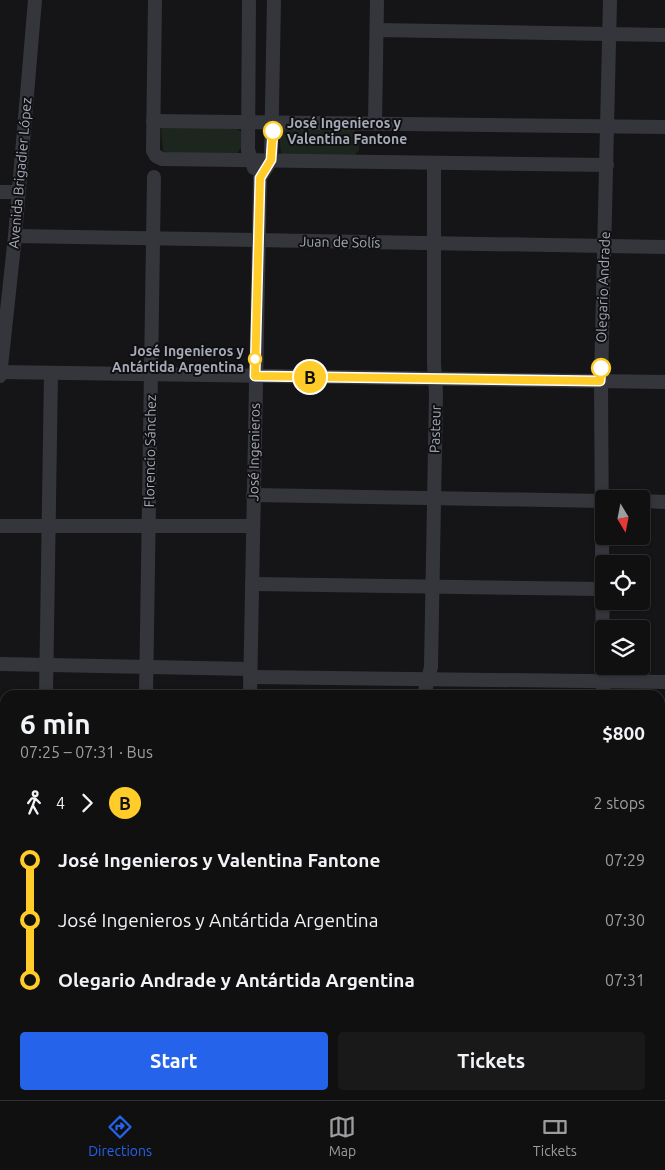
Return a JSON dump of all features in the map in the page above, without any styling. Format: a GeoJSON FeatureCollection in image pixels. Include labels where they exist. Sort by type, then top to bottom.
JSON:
{"type":"FeatureCollection","features":[{"type":"Feature","properties":{"kind":"street","name":"Avenida Brigadier López"},"geometry":{"type":"LineString","coordinates":[[0,376],[2,335],[15,236],[17,192],[35,0]]}},
{"type":"Feature","properties":{"kind":"street"},"geometry":{"type":"LineString","coordinates":[[155,0],[153,151],[162,159],[606,165]]}},
{"type":"Feature","properties":{"kind":"street"},"geometry":{"type":"LineString","coordinates":[[249,0],[248,121],[251,160],[260,178]]}},
{"type":"Feature","properties":{"kind":"street"},"geometry":{"type":"LineString","coordinates":[[260,178],[271,160],[274,122],[274,0]]}},
{"type":"Feature","properties":{"kind":"street"},"geometry":{"type":"LineString","coordinates":[[375,123],[377,0]]}},
{"type":"Feature","properties":{"kind":"street","name":"Olegario Andrade"},"geometry":{"type":"LineString","coordinates":[[602,490],[600,381],[610,0]]}},
{"type":"Feature","properties":{"kind":"street"},"geometry":{"type":"LineString","coordinates":[[377,30],[665,35]]}},
{"type":"Feature","properties":{"kind":"street"},"geometry":{"type":"LineString","coordinates":[[154,121],[665,127]]}},
{"type":"Feature","properties":{"kind":"street","name":"Pasteur"},"geometry":{"type":"LineString","coordinates":[[425,690],[431,667],[435,379],[434,163]]}},
{"type":"Feature","properties":{"kind":"street","name":"Florencio Sánchez"},"geometry":{"type":"LineString","coordinates":[[146,690],[154,177]]}},
{"type":"Feature","properties":{"kind":"street","name":"José Ingenieros"},"geometry":{"type":"LineString","coordinates":[[250,690],[257,240],[260,178]]}},
{"type":"Feature","properties":{"kind":"street"},"geometry":{"type":"LineString","coordinates":[[0,192],[17,192]]}},
{"type":"Feature","properties":{"kind":"street","name":"Juan de Solís"},"geometry":{"type":"LineString","coordinates":[[15,236],[665,247]]}},
{"type":"Feature","properties":{"kind":"street"},"geometry":{"type":"LineString","coordinates":[[0,372],[665,382]]}},
{"type":"Feature","properties":{"kind":"street"},"geometry":{"type":"LineString","coordinates":[[46,690],[51,373]]}},
{"type":"Feature","properties":{"kind":"street"},"geometry":{"type":"LineString","coordinates":[[253,495],[433,496],[595,500]]}},
{"type":"Feature","properties":{"kind":"street"},"geometry":{"type":"LineString","coordinates":[[650,501],[665,502]]}},
{"type":"Feature","properties":{"kind":"street"},"geometry":{"type":"LineString","coordinates":[[0,526],[253,526]]}},
{"type":"Feature","properties":{"kind":"street"},"geometry":{"type":"LineString","coordinates":[[252,584],[595,589]]}},
{"type":"Feature","properties":{"kind":"street","name":"Olegario Andrade"},"geometry":{"type":"LineString","coordinates":[[601,610],[602,688]]}},
{"type":"Feature","properties":{"kind":"street"},"geometry":{"type":"LineString","coordinates":[[0,664],[147,666],[250,673],[428,679],[602,688],[665,682]]}},
{"type":"Feature","properties":{"kind":"shaded area"},"geometry":{"type":"Polygon","coordinates":[[[166,126],[235,128],[242,132],[241,148],[237,153],[168,153],[163,151],[161,129],[166,126]]]}},
{"type":"Feature","properties":{"kind":"shaded area"},"geometry":{"type":"Polygon","coordinates":[[[284,128],[353,130],[360,135],[359,150],[355,155],[286,156],[281,154],[279,132],[284,128]]]}},
{"type":"Feature","properties":{"kind":"bus line","name":"B"},"geometry":{"type":"LineString","coordinates":[[273,131],[271,160],[260,178],[255,376],[600,381],[601,368]]}},
{"type":"Feature","properties":{"kind":"place","name":"José Ingenieros y Valentina Fantone"},"geometry":{"type":"Point","coordinates":[273,131]}},
{"type":"Feature","properties":{"kind":"place","name":"José Ingenieros y Antártida Argentina"},"geometry":{"type":"Point","coordinates":[255,359]}}]}
